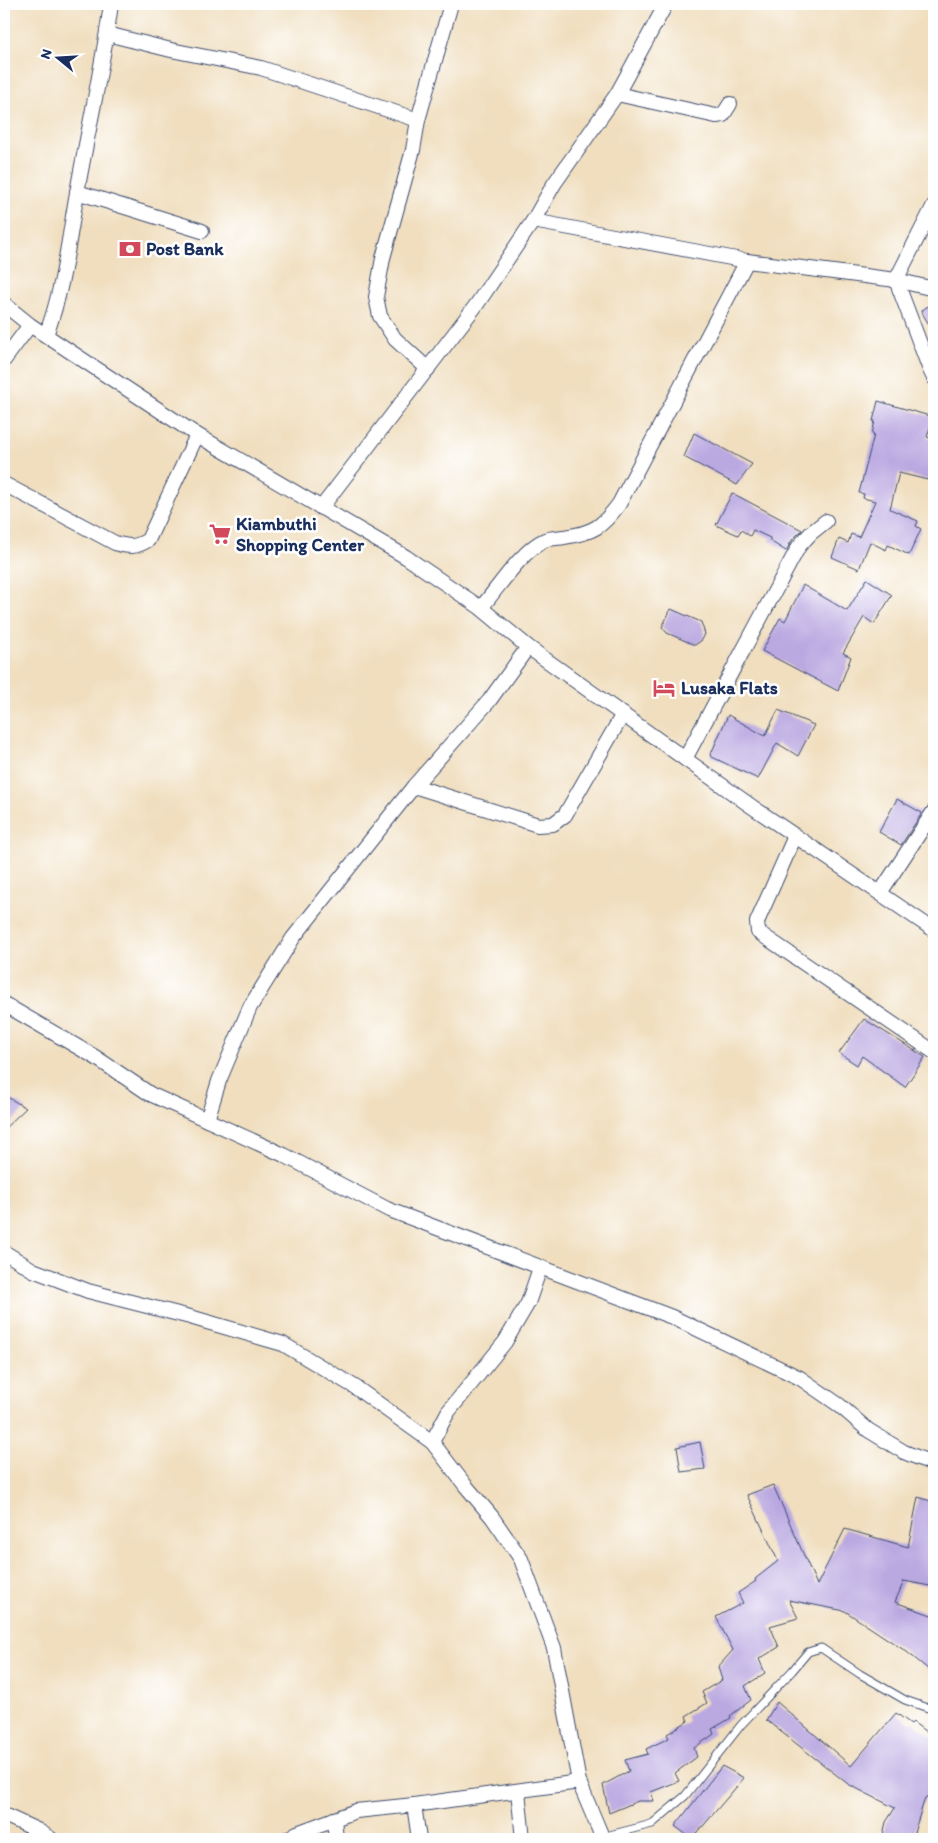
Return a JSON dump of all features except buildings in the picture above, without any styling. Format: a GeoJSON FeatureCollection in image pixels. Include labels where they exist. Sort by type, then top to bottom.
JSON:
{"type":"FeatureCollection","features":[{"type":"Feature","properties":{"kind":"street"},"geometry":{"type":"LineString","coordinates":[[46,335],[54,314],[111,4]]}},
{"type":"Feature","properties":{"kind":"street"},"geometry":{"type":"LineString","coordinates":[[428,369],[395,339],[380,316],[376,297],[383,258],[413,150],[418,120],[452,4]]}},
{"type":"Feature","properties":{"kind":"street"},"geometry":{"type":"LineString","coordinates":[[321,508],[477,304],[533,220],[554,184],[617,94],[666,4]]}},
{"type":"Feature","properties":{"kind":"street"},"geometry":{"type":"LineString","coordinates":[[107,34],[171,50],[261,68],[418,120]]}},
{"type":"Feature","properties":{"kind":"street"},"geometry":{"type":"LineString","coordinates":[[617,94],[716,116],[724,115],[730,104]]}},
{"type":"Feature","properties":{"kind":"street"},"geometry":{"type":"LineString","coordinates":[[77,192],[202,231]]}},
{"type":"Feature","properties":{"kind":"street"},"geometry":{"type":"LineString","coordinates":[[934,205],[896,280],[934,378]]}},
{"type":"Feature","properties":{"kind":"street"},"geometry":{"type":"LineString","coordinates":[[533,220],[747,261],[896,280],[934,289]]}},
{"type":"Feature","properties":{"kind":"street"},"geometry":{"type":"LineString","coordinates":[[481,608],[530,549],[546,540],[594,530],[606,521],[619,504],[747,261]]}},
{"type":"Feature","properties":{"kind":"street"},"geometry":{"type":"LineString","coordinates":[[4,304],[30,326],[197,435],[247,462],[321,508],[406,557],[481,608],[528,647],[685,759],[934,930]]}},
{"type":"Feature","properties":{"kind":"street"},"geometry":{"type":"LineString","coordinates":[[4,360],[30,326]]}},
{"type":"Feature","properties":{"kind":"street"},"geometry":{"type":"LineString","coordinates":[[4,484],[115,543],[137,547],[148,540],[197,435]]}},
{"type":"Feature","properties":{"kind":"street"},"geometry":{"type":"LineString","coordinates":[[685,759],[799,546],[826,521]]}},
{"type":"Feature","properties":{"kind":"street"},"geometry":{"type":"LineString","coordinates":[[207,1120],[219,1082],[250,1006],[293,938],[414,786],[489,701],[528,647]]}},
{"type":"Feature","properties":{"kind":"street"},"geometry":{"type":"LineString","coordinates":[[414,786],[538,825],[553,824],[565,815],[623,714]]}},
{"type":"Feature","properties":{"kind":"street"},"geometry":{"type":"LineString","coordinates":[[880,893],[934,811]]}},
{"type":"Feature","properties":{"kind":"street"},"geometry":{"type":"LineString","coordinates":[[795,836],[757,922],[758,932],[934,1052]]}},
{"type":"Feature","properties":{"kind":"street"},"geometry":{"type":"LineString","coordinates":[[4,1004],[94,1057],[150,1094],[284,1155],[387,1209],[672,1317],[800,1378],[839,1405],[868,1430],[904,1452],[934,1464]]}},
{"type":"Feature","properties":{"kind":"street"},"geometry":{"type":"LineString","coordinates":[[4,1252],[33,1270],[88,1291],[190,1317],[283,1344],[355,1386],[432,1442],[492,1517],[521,1559],[554,1648],[579,1782],[602,1838]]}},
{"type":"Feature","properties":{"kind":"street"},"geometry":{"type":"LineString","coordinates":[[432,1442],[448,1412],[505,1342],[528,1303],[540,1268]]}},
{"type":"Feature","properties":{"kind":"street"},"geometry":{"type":"LineString","coordinates":[[288,1839],[297,1833],[356,1811],[414,1805],[579,1782]]}},
{"type":"Feature","properties":{"kind":"street"},"geometry":{"type":"LineString","coordinates":[[518,1791],[523,1839]]}},
{"type":"Feature","properties":{"kind":"street"},"geometry":{"type":"LineString","coordinates":[[414,1805],[418,1839]]}},
{"type":"Feature","properties":{"kind":"street"},"geometry":{"type":"LineString","coordinates":[[4,1815],[38,1830],[51,1839]]}},
{"type":"Feature","properties":{"kind":"street"},"geometry":{"type":"LineString","coordinates":[[334,1819],[336,1839]]}},
{"type":"Feature","properties":{"kind":"lane"},"geometry":{"type":"LineString","coordinates":[[602,1838],[652,1824],[685,1796],[741,1725],[808,1652],[821,1648],[860,1674],[905,1700],[928,1708],[934,1704]]}},
{"type":"Feature","properties":{"kind":"place","name":"Post Bank"},"geometry":{"type":"Point","coordinates":[130,249]}},
{"type":"Feature","properties":{"kind":"place","name":"Kiambuthi Shopping Center"},"geometry":{"type":"Point","coordinates":[220,534]}},
{"type":"Feature","properties":{"kind":"place","name":"Lusaka Flats"},"geometry":{"type":"Point","coordinates":[664,688]}}]}
